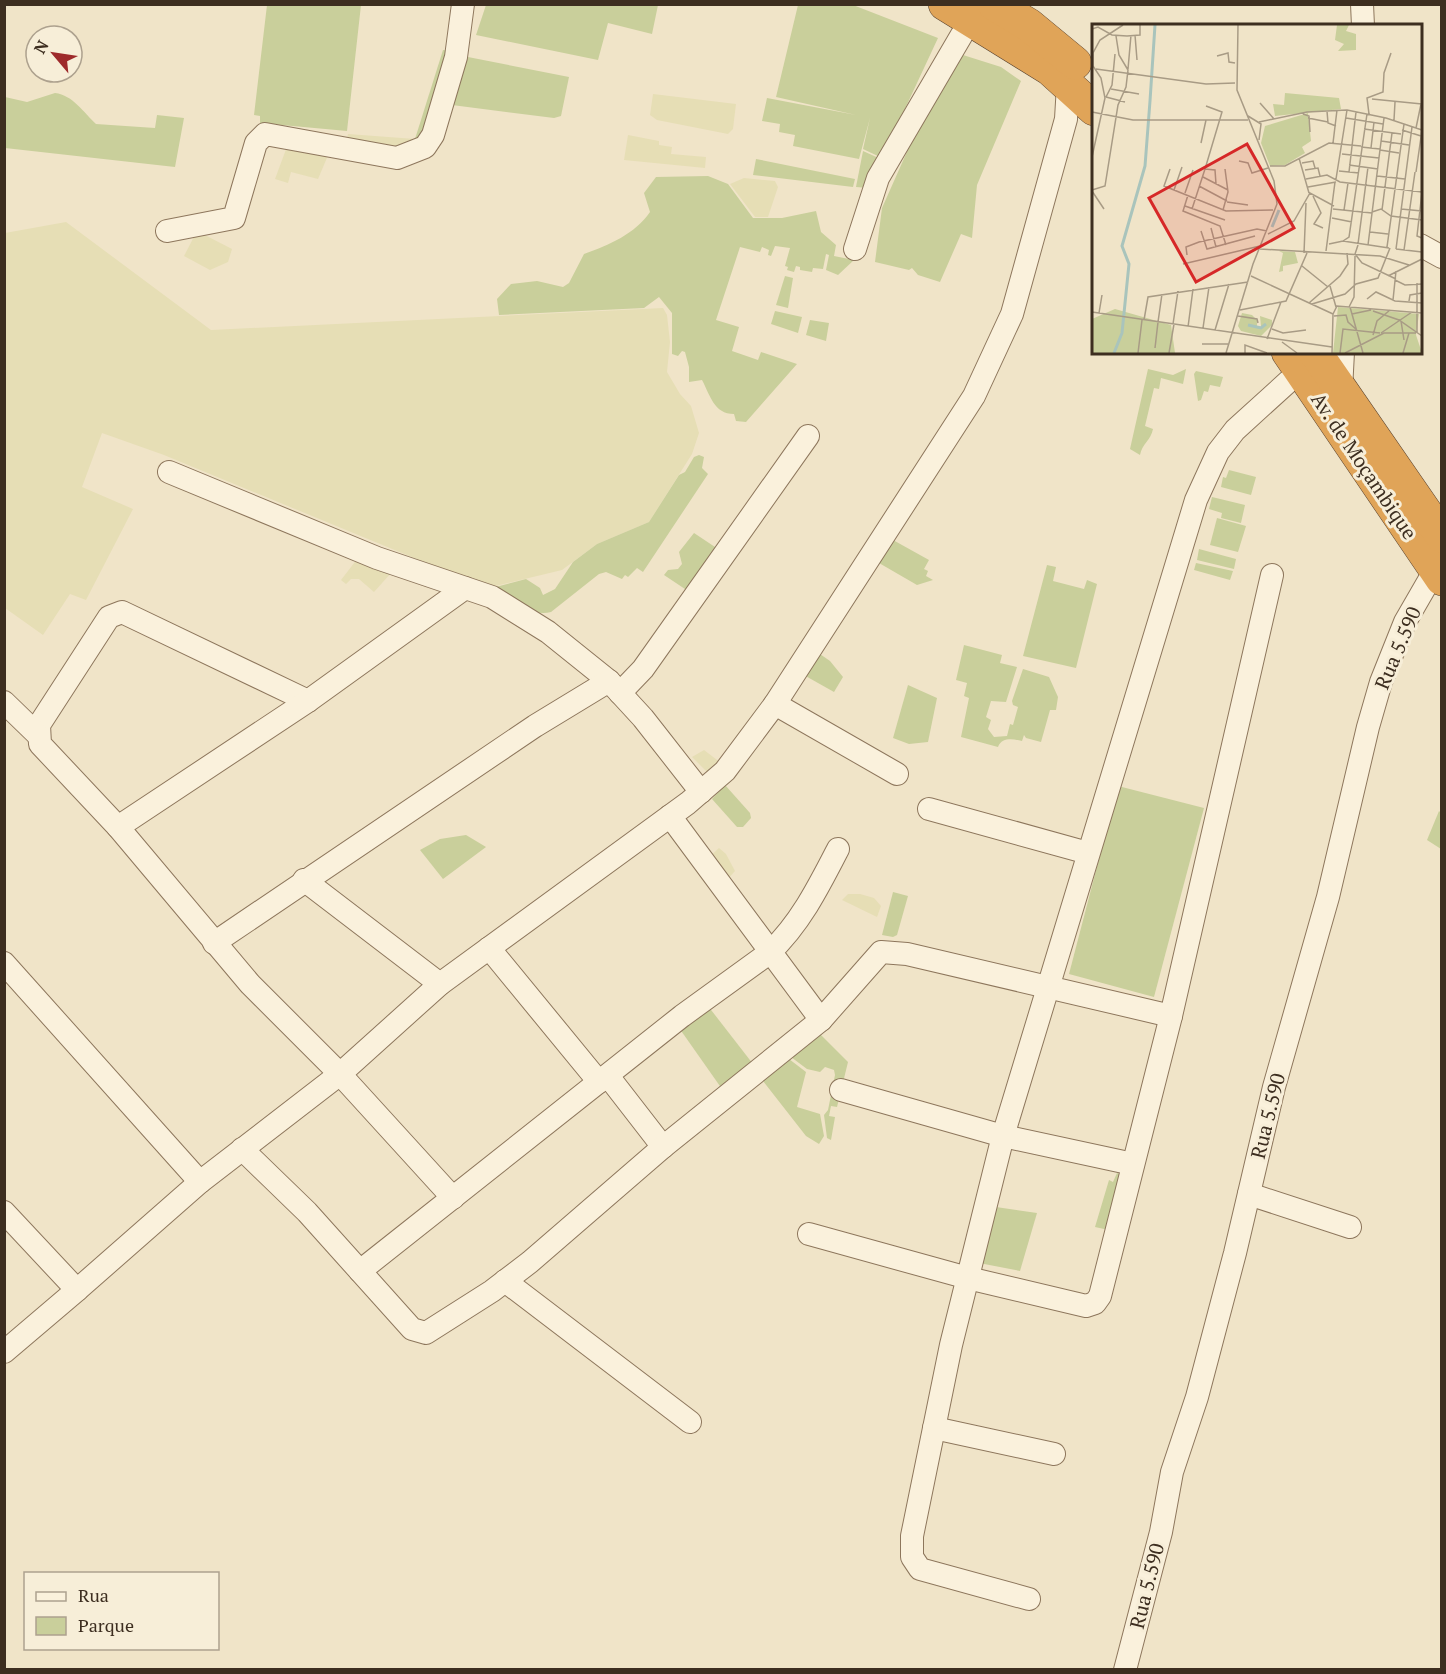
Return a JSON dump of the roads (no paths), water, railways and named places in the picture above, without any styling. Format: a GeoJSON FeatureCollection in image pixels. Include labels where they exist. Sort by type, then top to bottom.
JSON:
{"type":"FeatureCollection","features":[{"type":"Feature","properties":{"kind":"highway"},"geometry":{"type":"LineString","coordinates":[[970,9],[1029,25],[1081,82],[1092,105]]}},
{"type":"Feature","properties":{"kind":"highway","name":"Av. de Moçambique"},"geometry":{"type":"LineString","coordinates":[[1301,358],[1341,390],[1442,536]]}},
{"type":"Feature","properties":{"kind":"highway","name":"Av. de Moçambique"},"geometry":{"type":"LineString","coordinates":[[1301,358],[1330,418],[1438,575]]}},
{"type":"Feature","properties":{"kind":"street"},"geometry":{"type":"LineString","coordinates":[[167,231],[234,218],[256,142],[265,134],[397,158],[425,147],[433,135],[456,57],[464,4]]}},
{"type":"Feature","properties":{"kind":"street"},"geometry":{"type":"LineString","coordinates":[[1362,4],[1363,24]]}},
{"type":"Feature","properties":{"kind":"street"},"geometry":{"type":"LineString","coordinates":[[855,249],[878,178],[970,9]]}},
{"type":"Feature","properties":{"kind":"street"},"geometry":{"type":"LineString","coordinates":[[4,1352],[200,1182],[340,1074],[440,984],[670,816],[725,771],[775,704],[974,396],[1012,314],[1066,119],[1081,82]]}},
{"type":"Feature","properties":{"kind":"street"},"geometry":{"type":"LineString","coordinates":[[1422,246],[1442,257]]}},
{"type":"Feature","properties":{"kind":"street"},"geometry":{"type":"LineString","coordinates":[[1341,390],[1343,354]]}},
{"type":"Feature","properties":{"kind":"street"},"geometry":{"type":"LineString","coordinates":[[1029,1599],[920,1569],[912,1557],[912,1536],[934,1428],[968,1278],[1004,1136],[1196,500],[1218,452],[1235,430],[1301,358]]}},
{"type":"Feature","properties":{"kind":"street"},"geometry":{"type":"LineString","coordinates":[[214,943],[304,879],[535,726],[615,687],[643,669],[808,436]]}},
{"type":"Feature","properties":{"kind":"street"},"geometry":{"type":"LineString","coordinates":[[169,472],[377,558],[492,597],[549,632],[615,687],[700,792]]}},
{"type":"Feature","properties":{"kind":"street"},"geometry":{"type":"LineString","coordinates":[[809,1234],[968,1278],[1086,1306],[1095,1303],[1100,1296],[1171,1016],[1272,575]]}},
{"type":"Feature","properties":{"kind":"street","name":"Rua 5.590"},"geometry":{"type":"LineString","coordinates":[[1125,1670],[1161,1532],[1172,1472],[1197,1397],[1274,1088],[1328,897],[1382,681],[1405,622],[1438,575]]}},
{"type":"Feature","properties":{"kind":"street"},"geometry":{"type":"LineString","coordinates":[[118,827],[308,701],[465,588]]}},
{"type":"Feature","properties":{"kind":"street"},"geometry":{"type":"LineString","coordinates":[[308,701],[122,612],[109,616],[39,725],[38,734],[40,744],[118,827],[250,984],[340,1074],[453,1198]]}},
{"type":"Feature","properties":{"kind":"street"},"geometry":{"type":"LineString","coordinates":[[4,702],[38,734]]}},
{"type":"Feature","properties":{"kind":"street"},"geometry":{"type":"LineString","coordinates":[[775,704],[897,774]]}},
{"type":"Feature","properties":{"kind":"street"},"geometry":{"type":"LineString","coordinates":[[929,809],[1088,853]]}},
{"type":"Feature","properties":{"kind":"street"},"geometry":{"type":"LineString","coordinates":[[670,816],[821,1020]]}},
{"type":"Feature","properties":{"kind":"street"},"geometry":{"type":"LineString","coordinates":[[360,1271],[682,1016],[770,953],[781,942],[812,899],[838,849]]}},
{"type":"Feature","properties":{"kind":"street"},"geometry":{"type":"LineString","coordinates":[[304,879],[440,984]]}},
{"type":"Feature","properties":{"kind":"street"},"geometry":{"type":"LineString","coordinates":[[489,948],[663,1147]]}},
{"type":"Feature","properties":{"kind":"street"},"geometry":{"type":"LineString","coordinates":[[242,1149],[307,1212],[412,1329],[426,1333],[505,1281],[663,1147],[821,1020],[881,952],[907,954],[1171,1016]]}},
{"type":"Feature","properties":{"kind":"street"},"geometry":{"type":"LineString","coordinates":[[4,963],[200,1182]]}},
{"type":"Feature","properties":{"kind":"street"},"geometry":{"type":"LineString","coordinates":[[842,1090],[1004,1136],[1133,1164]]}},
{"type":"Feature","properties":{"kind":"street"},"geometry":{"type":"LineString","coordinates":[[1249,1194],[1350,1227]]}},
{"type":"Feature","properties":{"kind":"street"},"geometry":{"type":"LineString","coordinates":[[4,1212],[77,1290]]}},
{"type":"Feature","properties":{"kind":"street"},"geometry":{"type":"LineString","coordinates":[[505,1281],[690,1422]]}},
{"type":"Feature","properties":{"kind":"street"},"geometry":{"type":"LineString","coordinates":[[934,1428],[1053,1454]]}}]}
